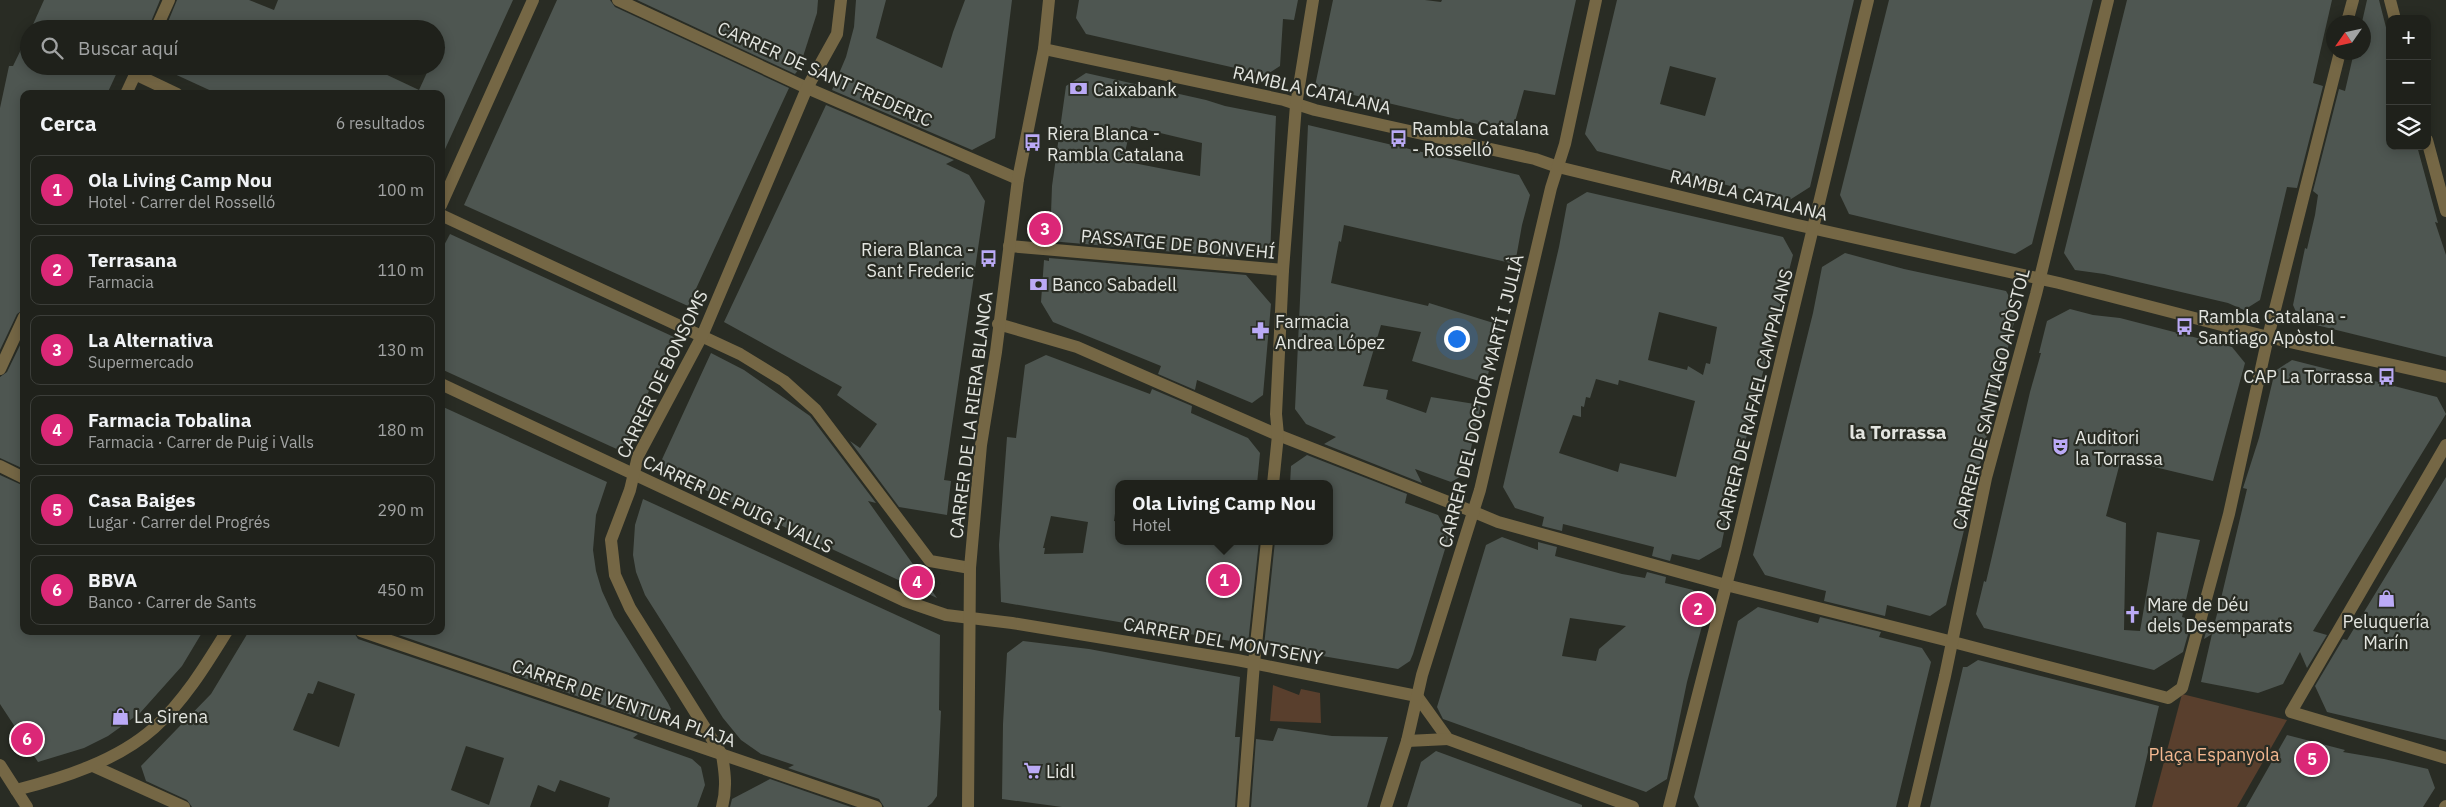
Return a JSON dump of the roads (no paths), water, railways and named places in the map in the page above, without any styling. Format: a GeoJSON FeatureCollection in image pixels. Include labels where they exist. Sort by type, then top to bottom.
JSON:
{"type":"FeatureCollection","features":[{"type":"Feature","properties":{"kind":"street"},"geometry":{"type":"LineString","coordinates":[[160,20],[169,0]]}},
{"type":"Feature","properties":{"kind":"street"},"geometry":{"type":"LineString","coordinates":[[445,196],[533,0]]}},
{"type":"Feature","properties":{"kind":"street","name":"CARRER DE SANT FREDERIC"},"geometry":{"type":"LineString","coordinates":[[618,0],[808,88],[1018,179]]}},
{"type":"Feature","properties":{"kind":"street","name":"CARRER DE BONSOMS"},"geometry":{"type":"LineString","coordinates":[[722,755],[630,608],[615,575],[611,540],[638,456],[702,336],[808,88],[837,34],[841,0]]}},
{"type":"Feature","properties":{"kind":"street","name":"CARRER DE LA RIERA BLANCA"},"geometry":{"type":"LineString","coordinates":[[968,807],[970,568],[981,445],[996,352],[998,324],[1018,179],[1044,49],[1049,0]]}},
{"type":"Feature","properties":{"kind":"street"},"geometry":{"type":"LineString","coordinates":[[1273,480],[1278,435],[1276,414],[1283,270],[1296,105],[1313,0]]}},
{"type":"Feature","properties":{"kind":"street","name":"CARRER DEL DOCTOR MARTÍ I JULIÀ"},"geometry":{"type":"LineString","coordinates":[[1386,807],[1406,742],[1417,696],[1474,512],[1565,144],[1596,0]]}},
{"type":"Feature","properties":{"kind":"street","name":"CARRER DE RAFAEL CAMPALANS"},"geometry":{"type":"LineString","coordinates":[[1669,807],[1726,585],[1868,0]]}},
{"type":"Feature","properties":{"kind":"street","name":"CARRER DE SANTIAGO APÒSTOL"},"geometry":{"type":"LineString","coordinates":[[1914,807],[1952,642],[1986,478],[2040,279],[2108,0]]}},
{"type":"Feature","properties":{"kind":"street"},"geometry":{"type":"LineString","coordinates":[[2349,15],[2353,0]]}},
{"type":"Feature","properties":{"kind":"street"},"geometry":{"type":"LineString","coordinates":[[2390,0],[2394,15]]}},
{"type":"Feature","properties":{"kind":"street","name":"RAMBLA CATALANA"},"geometry":{"type":"LineString","coordinates":[[1044,49],[1284,100],[1296,105],[1535,159],[1558,167],[1814,228],[2040,279],[2268,337],[2446,377]]}},
{"type":"Feature","properties":{"kind":"street"},"geometry":{"type":"LineString","coordinates":[[998,324],[1077,347],[1278,435],[1498,522],[1726,585],[2168,698],[2182,688],[2229,514],[2268,337],[2338,60]]}},
{"type":"Feature","properties":{"kind":"street"},"geometry":{"type":"LineString","coordinates":[[128,90],[135,75]]}},
{"type":"Feature","properties":{"kind":"street"},"geometry":{"type":"LineString","coordinates":[[145,75],[170,90]]}},
{"type":"Feature","properties":{"kind":"street"},"geometry":{"type":"LineString","coordinates":[[2430,150],[2446,211]]}},
{"type":"Feature","properties":{"kind":"street"},"geometry":{"type":"LineString","coordinates":[[445,217],[740,354],[784,381],[816,410],[930,561],[970,568]]}},
{"type":"Feature","properties":{"kind":"street","name":"PASSATGE DE BONVEHÍ"},"geometry":{"type":"LineString","coordinates":[[1009,246],[1283,270]]}},
{"type":"Feature","properties":{"kind":"street"},"geometry":{"type":"LineString","coordinates":[[0,369],[20,326]]}},
{"type":"Feature","properties":{"kind":"street","name":"CARRER DE PUIG I VALLS"},"geometry":{"type":"LineString","coordinates":[[445,386],[653,485],[905,601],[946,615],[970,618]]}},
{"type":"Feature","properties":{"kind":"street"},"geometry":{"type":"LineString","coordinates":[[2446,445],[2291,712],[2446,758]]}},
{"type":"Feature","properties":{"kind":"street"},"geometry":{"type":"LineString","coordinates":[[0,466],[20,476]]}},
{"type":"Feature","properties":{"kind":"street"},"geometry":{"type":"LineString","coordinates":[[1243,807],[1254,663],[1267,545]]}},
{"type":"Feature","properties":{"kind":"street","name":"CARRER DEL MONTSENY"},"geometry":{"type":"LineString","coordinates":[[970,618],[1022,624],[1254,663],[1417,696]]}},
{"type":"Feature","properties":{"kind":"street"},"geometry":{"type":"LineString","coordinates":[[16,790],[93,766],[154,728],[199,678],[225,635]]}},
{"type":"Feature","properties":{"kind":"street","name":"CARRER DE VENTURA PLAJA"},"geometry":{"type":"LineString","coordinates":[[373,635],[876,807]]}},
{"type":"Feature","properties":{"kind":"street"},"geometry":{"type":"LineString","coordinates":[[1417,696],[1448,739]]}},
{"type":"Feature","properties":{"kind":"street"},"geometry":{"type":"LineString","coordinates":[[1406,742],[1448,739],[1633,807]]}},
{"type":"Feature","properties":{"kind":"street"},"geometry":{"type":"LineString","coordinates":[[722,755],[726,774],[725,797],[722,807]]}},
{"type":"Feature","properties":{"kind":"street"},"geometry":{"type":"LineString","coordinates":[[0,765],[27,807]]}},
{"type":"Feature","properties":{"kind":"street"},"geometry":{"type":"LineString","coordinates":[[93,766],[184,807]]}},
{"type":"Feature","properties":{"kind":"place","name":"Caixabank"},"geometry":{"type":"Point","coordinates":[1079,89]}},
{"type":"Feature","properties":{"kind":"place","name":"Rambla Catalana - Rosselló"},"geometry":{"type":"Point","coordinates":[1398,138]}},
{"type":"Feature","properties":{"kind":"place","name":"Riera Blanca - Rambla Catalana"},"geometry":{"type":"Point","coordinates":[1033,143]}},
{"type":"Feature","properties":{"kind":"place","name":"La Alternativa"},"geometry":{"type":"Point","coordinates":[1045,229]}},
{"type":"Feature","properties":{"kind":"place","name":"Riera Blanca - Sant Frederic"},"geometry":{"type":"Point","coordinates":[988,259]}},
{"type":"Feature","properties":{"kind":"place","name":"Banco Sabadell"},"geometry":{"type":"Point","coordinates":[1038,284]}},
{"type":"Feature","properties":{"kind":"place","name":"Rambla Catalana - Santiago Apòstol"},"geometry":{"type":"Point","coordinates":[2184,326]}},
{"type":"Feature","properties":{"kind":"place","name":"Farmacia Andrea López"},"geometry":{"type":"Point","coordinates":[1261,331]}},
{"type":"Feature","properties":{"kind":"place","name":"CAP La Torrassa"},"geometry":{"type":"Point","coordinates":[2387,376]}},
{"type":"Feature","properties":{"kind":"place","name":"Auditori la Torrassa"},"geometry":{"type":"Point","coordinates":[2061,447]}},
{"type":"Feature","properties":{"kind":"place","name":"Ola Living Camp Nou"},"geometry":{"type":"Point","coordinates":[1224,580]}},
{"type":"Feature","properties":{"kind":"place","name":"Farmacia Tobalina"},"geometry":{"type":"Point","coordinates":[917,582]}},
{"type":"Feature","properties":{"kind":"place","name":"Peluquería Marín"},"geometry":{"type":"Point","coordinates":[2386,598]}},
{"type":"Feature","properties":{"kind":"place","name":"Terrasana"},"geometry":{"type":"Point","coordinates":[1698,609]}},
{"type":"Feature","properties":{"kind":"place","name":"Mare de Déu dels Desemparats"},"geometry":{"type":"Point","coordinates":[2133,614]}},
{"type":"Feature","properties":{"kind":"place","name":"La Sirena"},"geometry":{"type":"Point","coordinates":[120,716]}},
{"type":"Feature","properties":{"kind":"place","name":"BBVA"},"geometry":{"type":"Point","coordinates":[27,739]}},
{"type":"Feature","properties":{"kind":"place","name":"Casa Baiges"},"geometry":{"type":"Point","coordinates":[2312,759]}},
{"type":"Feature","properties":{"kind":"place","name":"Lidl"},"geometry":{"type":"Point","coordinates":[1032,771]}},
{"type":"Feature","properties":{"kind":"district","name":"la Torrassa"},"geometry":{"type":"Point","coordinates":[1898,432]}},
{"type":"Feature","properties":{"kind":"park label","name":"Plaça Espanyola"},"geometry":{"type":"Point","coordinates":[2214,754]}}]}
